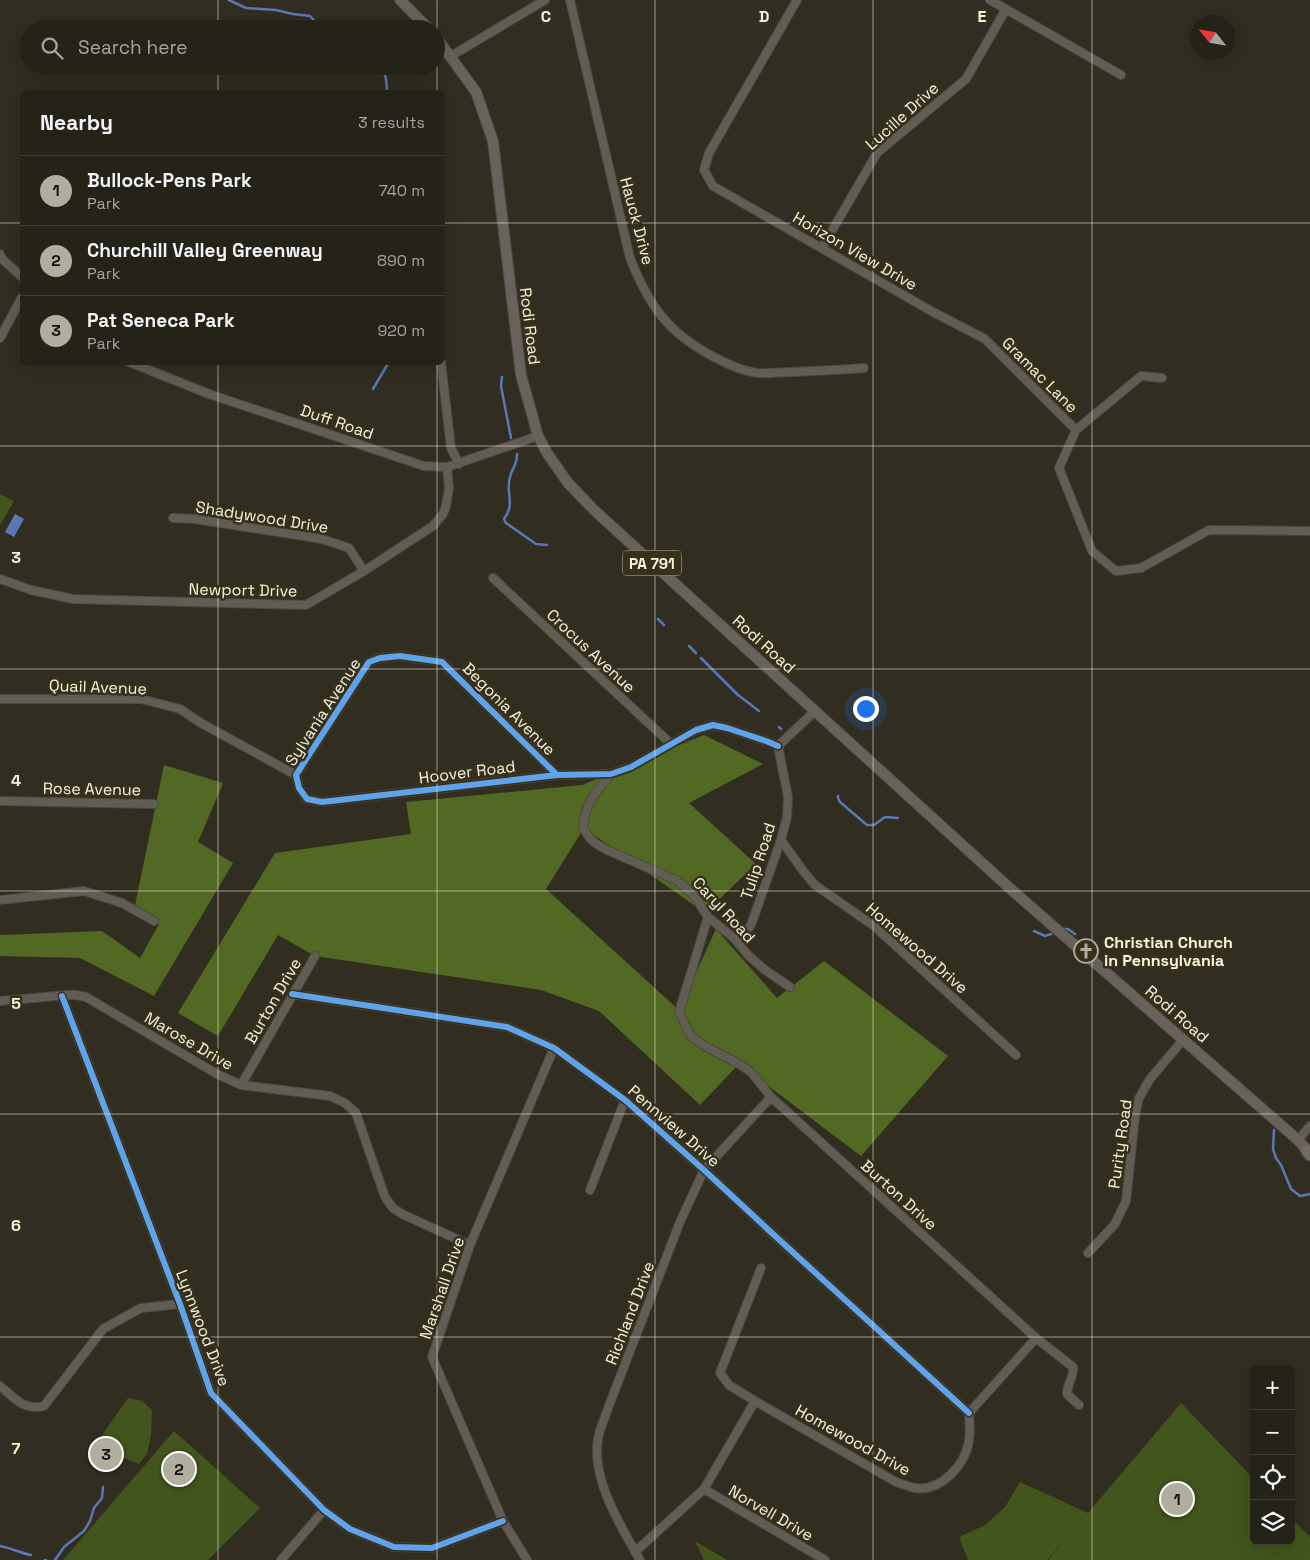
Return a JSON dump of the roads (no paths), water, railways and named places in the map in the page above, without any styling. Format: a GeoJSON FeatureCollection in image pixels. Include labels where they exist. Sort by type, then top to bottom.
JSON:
{"type":"FeatureCollection","features":[{"type":"Feature","properties":{"kind":"main road"},"geometry":{"type":"LineString","coordinates":[[400,0],[420,20]]}},
{"type":"Feature","properties":{"kind":"main road","name":"Rodi Road"},"geometry":{"type":"LineString","coordinates":[[445,48],[476,92],[493,141],[521,375],[538,436],[547,453],[568,483],[594,510],[1014,892],[1309,1151]]}},
{"type":"Feature","properties":{"kind":"street"},"geometry":{"type":"LineString","coordinates":[[451,56],[545,0]]}},
{"type":"Feature","properties":{"kind":"street","name":"Hauck Drive"},"geometry":{"type":"LineString","coordinates":[[570,0],[630,258],[645,293],[656,311],[682,338],[703,351],[722,361],[757,373],[864,368]]}},
{"type":"Feature","properties":{"kind":"street","name":"Horizon View Drive"},"geometry":{"type":"LineString","coordinates":[[797,0],[709,153],[704,170],[713,186],[985,339]]}},
{"type":"Feature","properties":{"kind":"street"},"geometry":{"type":"LineString","coordinates":[[990,0],[1122,75]]}},
{"type":"Feature","properties":{"kind":"street","name":"Lucille Drive"},"geometry":{"type":"LineString","coordinates":[[822,248],[877,153],[966,78],[1006,9]]}},
{"type":"Feature","properties":{"kind":"street"},"geometry":{"type":"LineString","coordinates":[[0,254],[2,259],[20,276]]}},
{"type":"Feature","properties":{"kind":"street"},"geometry":{"type":"LineString","coordinates":[[0,338],[20,301]]}},
{"type":"Feature","properties":{"kind":"street","name":"Gramac Lane"},"geometry":{"type":"LineString","coordinates":[[985,339],[1076,430]]}},
{"type":"Feature","properties":{"kind":"street","name":"Duff Road"},"geometry":{"type":"LineString","coordinates":[[137,365],[209,394],[431,467],[447,467],[459,464],[538,436]]}},
{"type":"Feature","properties":{"kind":"street"},"geometry":{"type":"LineString","coordinates":[[441,365],[452,448],[459,464]]}},
{"type":"Feature","properties":{"kind":"street","name":"Gramac Lane"},"geometry":{"type":"LineString","coordinates":[[1162,378],[1141,376],[1076,430],[1059,468],[1092,551],[1116,571],[1141,568],[1209,530],[1310,531]]}},
{"type":"Feature","properties":{"kind":"street","name":"Newport Drive"},"geometry":{"type":"LineString","coordinates":[[0,579],[31,590],[73,599],[306,605],[428,530],[445,510],[449,482],[447,467]]}},
{"type":"Feature","properties":{"kind":"street","name":"Shadywood Drive"},"geometry":{"type":"LineString","coordinates":[[173,518],[195,519],[322,539],[349,548],[364,571]]}},
{"type":"Feature","properties":{"kind":"street","name":"Crocus Avenue"},"geometry":{"type":"LineString","coordinates":[[493,578],[672,744]]}},
{"type":"Feature","properties":{"kind":"street","name":"Sylvania Avenue"},"geometry":{"type":"LineString","coordinates":[[299,788],[296,775],[358,676],[369,662],[380,658],[400,656],[442,662]]}},
{"type":"Feature","properties":{"kind":"street","name":"Begonia Avenue"},"geometry":{"type":"LineString","coordinates":[[442,662],[557,775]]}},
{"type":"Feature","properties":{"kind":"street","name":"Quail Avenue"},"geometry":{"type":"LineString","coordinates":[[0,699],[141,699],[180,709],[201,723],[296,775]]}},
{"type":"Feature","properties":{"kind":"street"},"geometry":{"type":"LineString","coordinates":[[778,746],[815,711]]}},
{"type":"Feature","properties":{"kind":"street","name":"Hoover Road"},"geometry":{"type":"LineString","coordinates":[[299,788],[307,799],[322,802],[557,775],[611,774],[631,767],[696,730],[713,725],[778,746]]}},
{"type":"Feature","properties":{"kind":"street","name":"Tulip Road"},"geometry":{"type":"LineString","coordinates":[[735,939],[741,937],[751,925],[781,840],[787,817],[788,797],[778,746]]}},
{"type":"Feature","properties":{"kind":"street","name":"Caryl Road"},"geometry":{"type":"LineString","coordinates":[[611,774],[591,798],[584,818],[584,828],[589,837],[607,850],[678,881],[695,897],[708,917],[735,939],[748,955],[765,970],[790,987]]}},
{"type":"Feature","properties":{"kind":"street","name":"Rose Avenue"},"geometry":{"type":"LineString","coordinates":[[0,800],[154,804]]}},
{"type":"Feature","properties":{"kind":"street","name":"Homewood Drive"},"geometry":{"type":"LineString","coordinates":[[781,840],[816,885],[874,926],[1016,1055]]}},
{"type":"Feature","properties":{"kind":"street"},"geometry":{"type":"LineString","coordinates":[[0,900],[84,891],[122,903],[154,921]]}},
{"type":"Feature","properties":{"kind":"street","name":"Burton Drive"},"geometry":{"type":"LineString","coordinates":[[708,917],[679,1012],[691,1036],[703,1045],[751,1072],[772,1097],[1036,1338],[1073,1368],[1073,1374],[1067,1386],[1067,1394],[1079,1405]]}},
{"type":"Feature","properties":{"kind":"street","name":"Burton Drive"},"geometry":{"type":"LineString","coordinates":[[241,1085],[315,956]]}},
{"type":"Feature","properties":{"kind":"street","name":"Pennview Drive"},"geometry":{"type":"LineString","coordinates":[[292,994],[507,1027],[554,1048],[625,1100],[970,1413]]}},
{"type":"Feature","properties":{"kind":"street","name":"Marose Drive"},"geometry":{"type":"LineString","coordinates":[[0,1000],[76,995],[86,998],[217,1074],[241,1085],[330,1096],[345,1103],[356,1113],[382,1190],[393,1208],[470,1246]]}},
{"type":"Feature","properties":{"kind":"street","name":"Lynnwood Drive"},"geometry":{"type":"LineString","coordinates":[[62,996],[180,1304],[211,1393],[324,1510],[350,1529],[394,1547],[432,1548],[503,1521]]}},
{"type":"Feature","properties":{"kind":"street","name":"Purity Road"},"geometry":{"type":"LineString","coordinates":[[1088,1253],[1115,1224],[1126,1201],[1135,1116],[1139,1098],[1150,1078],[1183,1040]]}},
{"type":"Feature","properties":{"kind":"street","name":"Marshall Drive"},"geometry":{"type":"LineString","coordinates":[[527,1560],[503,1521],[432,1357],[470,1246],[554,1048]]}},
{"type":"Feature","properties":{"kind":"street","name":"Richland Drive"},"geometry":{"type":"LineString","coordinates":[[640,1560],[606,1497],[598,1470],[598,1438],[680,1222],[704,1170],[772,1097]]}},
{"type":"Feature","properties":{"kind":"street"},"geometry":{"type":"LineString","coordinates":[[590,1190],[625,1100]]}},
{"type":"Feature","properties":{"kind":"street"},"geometry":{"type":"LineString","coordinates":[[1298,1140],[1310,1126]]}},
{"type":"Feature","properties":{"kind":"street","name":"Homewood Drive"},"geometry":{"type":"LineString","coordinates":[[761,1268],[720,1373],[729,1385],[896,1482],[915,1488],[929,1488],[947,1478],[962,1462],[969,1441],[970,1413]]}},
{"type":"Feature","properties":{"kind":"street"},"geometry":{"type":"LineString","coordinates":[[0,1386],[20,1403],[33,1409],[44,1406],[103,1328],[141,1308],[180,1304]]}},
{"type":"Feature","properties":{"kind":"street"},"geometry":{"type":"LineString","coordinates":[[970,1413],[1036,1338]]}},
{"type":"Feature","properties":{"kind":"street"},"geometry":{"type":"LineString","coordinates":[[635,1552],[704,1489],[755,1401]]}},
{"type":"Feature","properties":{"kind":"street","name":"Norvell Drive"},"geometry":{"type":"LineString","coordinates":[[704,1489],[825,1560]]}},
{"type":"Feature","properties":{"kind":"street"},"geometry":{"type":"LineString","coordinates":[[281,1560],[324,1510]]}},
{"type":"Feature","properties":{"kind":"water"},"geometry":{"type":"Polygon","coordinates":[[[15,514],[24,519],[14,537],[5,532],[15,514]]]}},
{"type":"Feature","properties":{"kind":"waterway"},"geometry":{"type":"LineString","coordinates":[[229,0],[246,8],[276,10],[310,16],[314,20]]}},
{"type":"Feature","properties":{"kind":"waterway"},"geometry":{"type":"LineString","coordinates":[[385,75],[387,90]]}},
{"type":"Feature","properties":{"kind":"waterway"},"geometry":{"type":"LineString","coordinates":[[373,389],[387,365]]}},
{"type":"Feature","properties":{"kind":"waterway"},"geometry":{"type":"LineString","coordinates":[[502,377],[501,386],[511,438]]}},
{"type":"Feature","properties":{"kind":"waterway"},"geometry":{"type":"LineString","coordinates":[[517,454],[509,483],[510,503],[504,519],[506,523],[536,544],[547,545]]}},
{"type":"Feature","properties":{"kind":"waterway"},"geometry":{"type":"LineString","coordinates":[[658,619],[664,625]]}},
{"type":"Feature","properties":{"kind":"waterway"},"geometry":{"type":"LineString","coordinates":[[689,646],[696,653]]}},
{"type":"Feature","properties":{"kind":"waterway"},"geometry":{"type":"LineString","coordinates":[[701,658],[738,695],[759,711]]}},
{"type":"Feature","properties":{"kind":"waterway"},"geometry":{"type":"LineString","coordinates":[[838,796],[840,802],[867,825],[874,825],[885,817],[898,818]]}},
{"type":"Feature","properties":{"kind":"waterway"},"geometry":{"type":"LineString","coordinates":[[1063,929],[1068,929],[1075,934]]}},
{"type":"Feature","properties":{"kind":"waterway"},"geometry":{"type":"LineString","coordinates":[[1034,931],[1045,936],[1051,934]]}},
{"type":"Feature","properties":{"kind":"waterway"},"geometry":{"type":"LineString","coordinates":[[1274,1130],[1273,1149],[1291,1189],[1300,1196],[1310,1194]]}},
{"type":"Feature","properties":{"kind":"waterway"},"geometry":{"type":"LineString","coordinates":[[55,1560],[64,1547],[84,1531],[90,1521],[94,1508],[102,1498],[103,1487]]}},
{"type":"Feature","properties":{"kind":"waterway"},"geometry":{"type":"LineString","coordinates":[[0,1546],[31,1555]]}},
{"type":"Feature","properties":{"kind":"place","name":"Christian Church in Pennsylvania"},"geometry":{"type":"Point","coordinates":[1086,951]}},
{"type":"Feature","properties":{"kind":"place","name":"Pat Seneca Park"},"geometry":{"type":"Point","coordinates":[106,1454]}},
{"type":"Feature","properties":{"kind":"place","name":"Churchill Valley Greenway"},"geometry":{"type":"Point","coordinates":[179,1469]}},
{"type":"Feature","properties":{"kind":"place","name":"Bullock-Pens Park"},"geometry":{"type":"Point","coordinates":[1177,1499]}}]}
